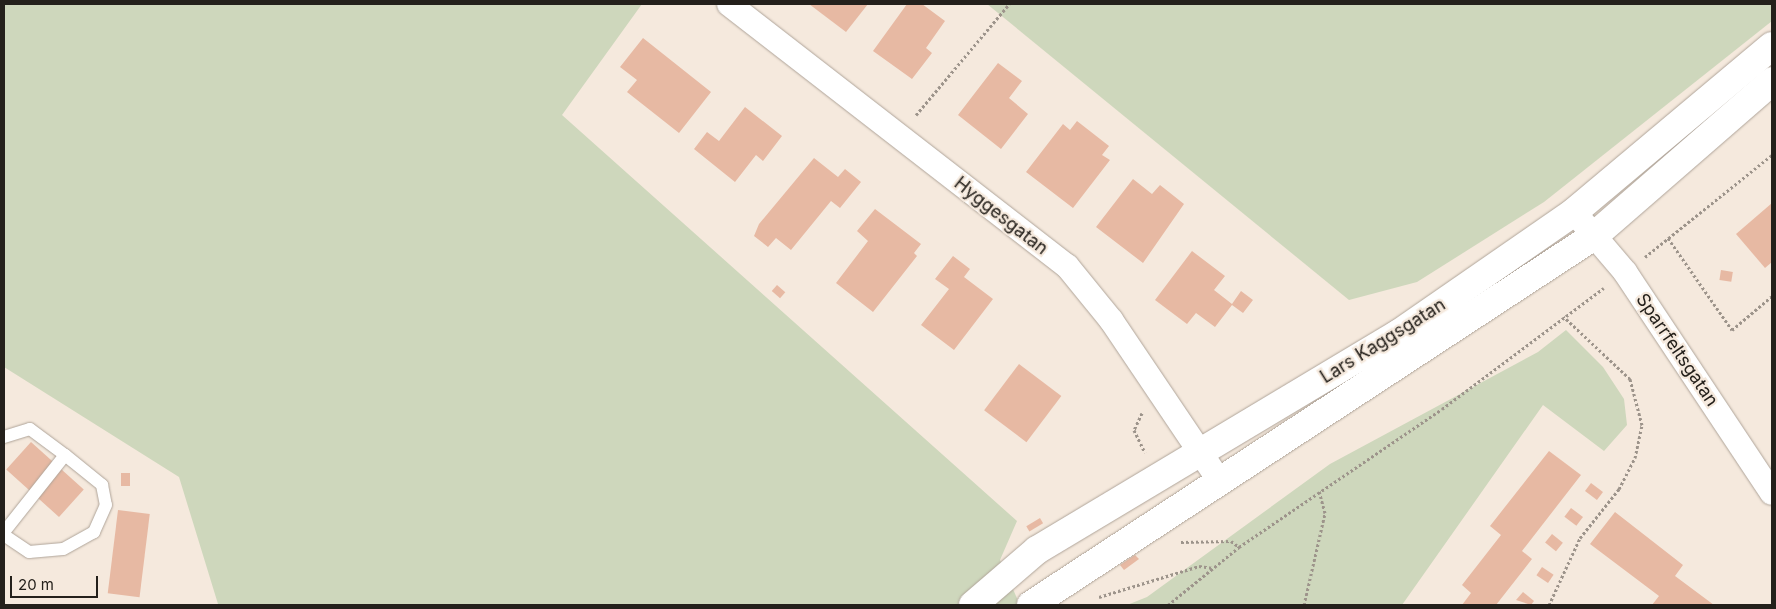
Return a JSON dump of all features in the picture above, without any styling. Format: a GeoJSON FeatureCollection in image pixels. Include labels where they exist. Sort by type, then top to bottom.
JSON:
{"type":"FeatureCollection","features":[{"type":"Feature","properties":{"kind":"street","name":"Hyggesgatan"},"geometry":{"type":"LineString","coordinates":[[729,4],[1067,266],[1111,320],[1151,383],[1219,480]]}},
{"type":"Feature","properties":{"kind":"street","name":"Lars Kaggsgatan"},"geometry":{"type":"LineString","coordinates":[[973,605],[1037,550],[1398,334],[1574,212],[1772,46]]}},
{"type":"Feature","properties":{"kind":"street","name":"Lars Kaggsgatan"},"geometry":{"type":"LineString","coordinates":[[1031,605],[1594,236],[1772,81]]}},
{"type":"Feature","properties":{"kind":"street","name":"Sparrfeltsgatan"},"geometry":{"type":"LineString","coordinates":[[1574,212],[1625,272],[1772,493]]}},
{"type":"Feature","properties":{"kind":"lane"},"geometry":{"type":"LineString","coordinates":[[4,437],[30,429],[65,456],[102,485],[106,506],[94,532],[63,550],[29,552],[4,534],[65,456]]}},
{"type":"Feature","properties":{"kind":"path"},"geometry":{"type":"LineString","coordinates":[[898,136],[1009,4]]}},
{"type":"Feature","properties":{"kind":"path"},"geometry":{"type":"LineString","coordinates":[[1168,605],[1213,568],[1319,490],[1442,409],[1625,272],[1772,155]]}},
{"type":"Feature","properties":{"kind":"path"},"geometry":{"type":"LineString","coordinates":[[1668,238],[1732,330],[1772,296]]}},
{"type":"Feature","properties":{"kind":"path"},"geometry":{"type":"LineString","coordinates":[[1549,605],[1580,538],[1619,488],[1635,458],[1642,426],[1630,379],[1564,317]]}},
{"type":"Feature","properties":{"kind":"path"},"geometry":{"type":"LineString","coordinates":[[1143,461],[1146,454],[1134,430],[1151,383]]}},
{"type":"Feature","properties":{"kind":"path"},"geometry":{"type":"LineString","coordinates":[[1304,605],[1325,512],[1319,490]]}},
{"type":"Feature","properties":{"kind":"path"},"geometry":{"type":"LineString","coordinates":[[1088,600],[1199,566],[1213,568]]}},
{"type":"Feature","properties":{"kind":"green space"},"geometry":{"type":"Polygon","coordinates":[[[4,4],[642,4],[562,115],[1017,521],[1000,560],[1020,605],[218,604],[179,477],[4,367],[4,4]]]}},
{"type":"Feature","properties":{"kind":"green space"},"geometry":{"type":"Polygon","coordinates":[[[987,4],[1772,4],[1772,21],[1544,202],[1417,282],[1349,300],[987,4]]]}},
{"type":"Feature","properties":{"kind":"green space"},"geometry":{"type":"Polygon","coordinates":[[[1566,330],[1603,367],[1624,399],[1627,425],[1604,451],[1543,405],[1402,605],[1127,605],[1147,597],[1330,464],[1538,352],[1566,330]]]}},
{"type":"Feature","properties":{"kind":"building"},"geometry":{"type":"Polygon","coordinates":[[[809,4],[868,4],[846,32],[809,4]]]}},
{"type":"Feature","properties":{"kind":"building"},"geometry":{"type":"Polygon","coordinates":[[[907,4],[922,4],[945,21],[926,48],[932,53],[912,79],[873,51],[907,4]]]}},
{"type":"Feature","properties":{"kind":"building"},"geometry":{"type":"Polygon","coordinates":[[[643,38],[711,92],[679,133],[627,92],[637,80],[620,67],[643,38]]]}},
{"type":"Feature","properties":{"kind":"building"},"geometry":{"type":"Polygon","coordinates":[[[998,63],[1022,81],[1009,98],[1028,114],[1001,149],[958,115],[998,63]]]}},
{"type":"Feature","properties":{"kind":"building"},"geometry":{"type":"Polygon","coordinates":[[[745,107],[782,136],[763,161],[756,155],[735,182],[694,149],[707,132],[719,141],[745,107]]]}},
{"type":"Feature","properties":{"kind":"building"},"geometry":{"type":"Polygon","coordinates":[[[1077,121],[1109,146],[1102,155],[1110,160],[1073,208],[1026,172],[1063,124],[1070,130],[1077,121]]]}},
{"type":"Feature","properties":{"kind":"building"},"geometry":{"type":"Polygon","coordinates":[[[814,158],[838,177],[845,169],[861,182],[840,208],[831,201],[791,250],[776,238],[768,247],[754,236],[759,224],[814,158]]]}},
{"type":"Feature","properties":{"kind":"building"},"geometry":{"type":"Polygon","coordinates":[[[1133,179],[1152,194],[1160,185],[1184,204],[1143,263],[1096,227],[1133,179]]]}},
{"type":"Feature","properties":{"kind":"building"},"geometry":{"type":"Polygon","coordinates":[[[1772,203],[1772,262],[1765,268],[1736,234],[1772,203]]]}},
{"type":"Feature","properties":{"kind":"building"},"geometry":{"type":"Polygon","coordinates":[[[875,209],[921,244],[914,253],[917,256],[873,312],[836,283],[868,241],[857,231],[875,209]]]}},
{"type":"Feature","properties":{"kind":"building"},"geometry":{"type":"Polygon","coordinates":[[[1192,251],[1225,276],[1214,290],[1232,304],[1241,291],[1253,300],[1243,313],[1232,305],[1215,327],[1196,313],[1187,324],[1155,300],[1192,251]]]}},
{"type":"Feature","properties":{"kind":"building"},"geometry":{"type":"Polygon","coordinates":[[[953,256],[970,269],[964,277],[993,299],[954,350],[921,325],[949,289],[935,279],[953,256]]]}},
{"type":"Feature","properties":{"kind":"building"},"geometry":{"type":"Polygon","coordinates":[[[1721,270],[1733,272],[1731,282],[1719,280],[1721,270]]]}},
{"type":"Feature","properties":{"kind":"building"},"geometry":{"type":"Polygon","coordinates":[[[777,285],[785,292],[780,298],[772,291],[777,285]]]}},
{"type":"Feature","properties":{"kind":"building"},"geometry":{"type":"Polygon","coordinates":[[[1019,364],[1061,396],[1026,442],[984,410],[1019,364]]]}},
{"type":"Feature","properties":{"kind":"building"},"geometry":{"type":"Polygon","coordinates":[[[31,442],[84,490],[59,517],[6,469],[31,442]]]}},
{"type":"Feature","properties":{"kind":"building"},"geometry":{"type":"Polygon","coordinates":[[[1549,451],[1581,475],[1522,551],[1532,559],[1496,605],[1462,605],[1471,593],[1462,585],[1501,535],[1490,526],[1549,451]]]}},
{"type":"Feature","properties":{"kind":"building"},"geometry":{"type":"Polygon","coordinates":[[[121,473],[130,473],[130,486],[121,486],[121,473]]]}},
{"type":"Feature","properties":{"kind":"building"},"geometry":{"type":"Polygon","coordinates":[[[1591,483],[1603,492],[1597,500],[1585,491],[1591,483]]]}},
{"type":"Feature","properties":{"kind":"building"},"geometry":{"type":"Polygon","coordinates":[[[1571,508],[1583,517],[1576,526],[1564,517],[1571,508]]]}},
{"type":"Feature","properties":{"kind":"building"},"geometry":{"type":"Polygon","coordinates":[[[118,510],[150,514],[140,597],[108,593],[118,510]]]}},
{"type":"Feature","properties":{"kind":"building"},"geometry":{"type":"Polygon","coordinates":[[[1615,512],[1683,565],[1675,576],[1714,605],[1652,605],[1659,596],[1590,544],[1615,512]]]}},
{"type":"Feature","properties":{"kind":"building"},"geometry":{"type":"Polygon","coordinates":[[[1040,518],[1043,523],[1029,531],[1026,526],[1040,518]]]}},
{"type":"Feature","properties":{"kind":"building"},"geometry":{"type":"Polygon","coordinates":[[[1552,534],[1563,543],[1556,551],[1545,543],[1552,534]]]}},
{"type":"Feature","properties":{"kind":"building"},"geometry":{"type":"Polygon","coordinates":[[[1135,555],[1139,559],[1124,570],[1120,565],[1135,555]]]}},
{"type":"Feature","properties":{"kind":"building"},"geometry":{"type":"Polygon","coordinates":[[[1542,567],[1554,575],[1548,583],[1536,575],[1542,567]]]}},
{"type":"Feature","properties":{"kind":"building"},"geometry":{"type":"Polygon","coordinates":[[[1523,592],[1534,601],[1531,605],[1516,600],[1523,592]]]}}]}
